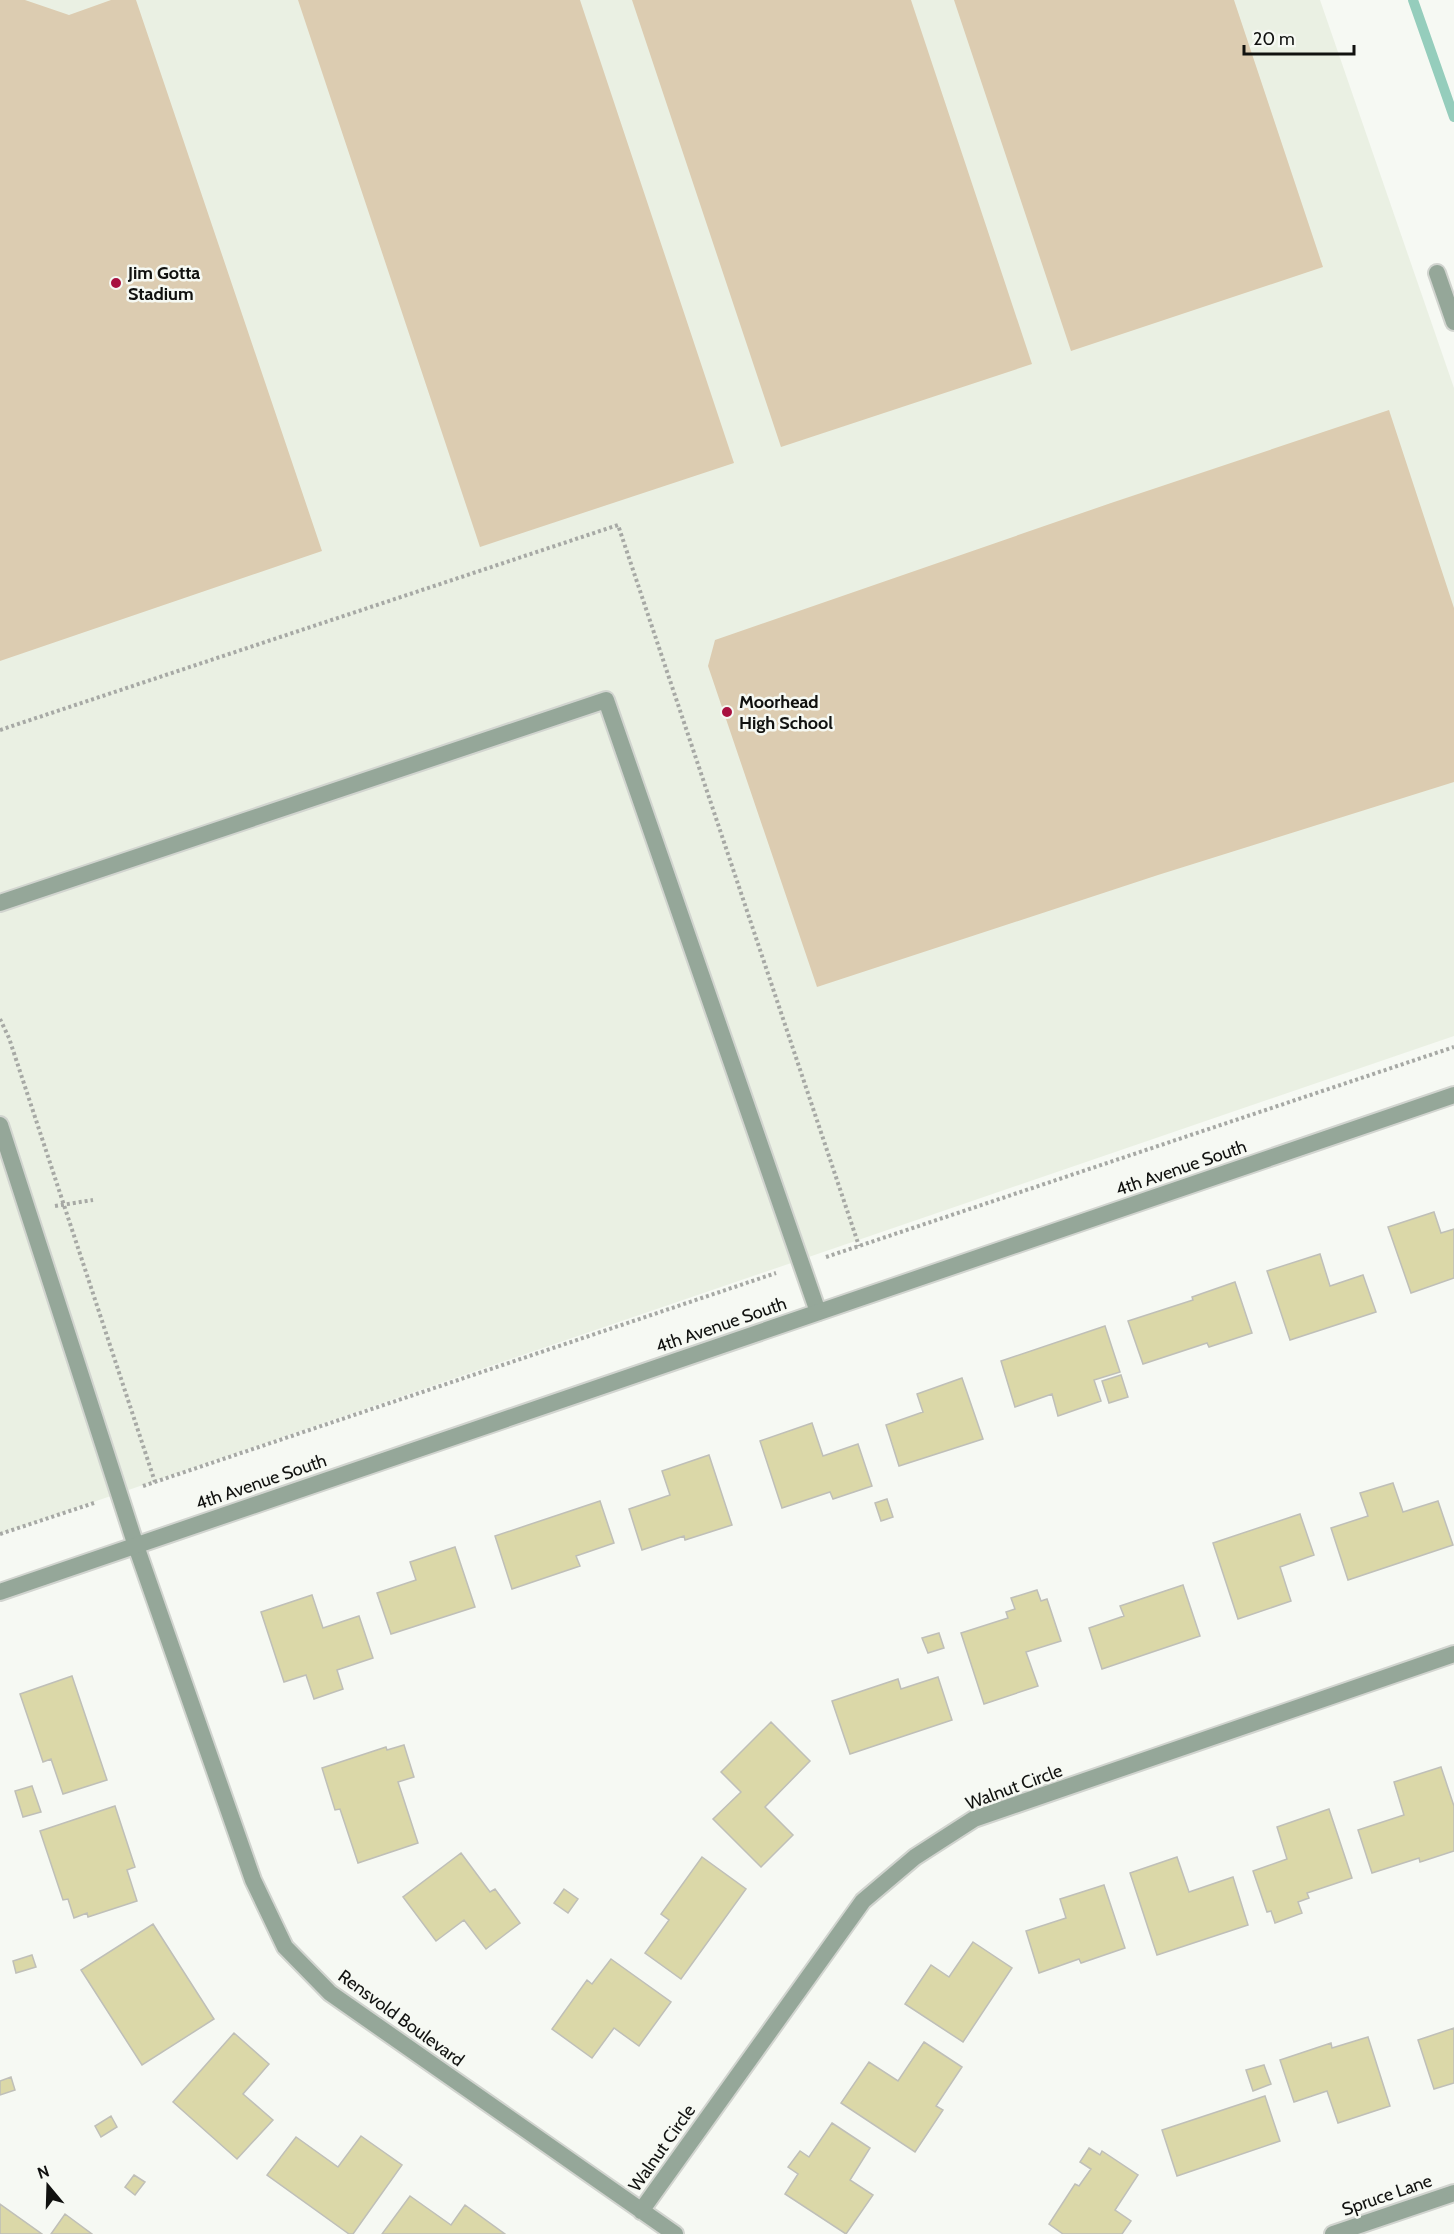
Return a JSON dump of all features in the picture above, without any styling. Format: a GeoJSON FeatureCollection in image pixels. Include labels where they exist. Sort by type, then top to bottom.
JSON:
{"type":"FeatureCollection","features":[{"type":"Feature","properties":{"kind":"street"},"geometry":{"type":"LineString","coordinates":[[1437,273],[1454,322]]}},
{"type":"Feature","properties":{"kind":"street"},"geometry":{"type":"LineString","coordinates":[[0,903],[606,700],[818,1312]]}},
{"type":"Feature","properties":{"kind":"street","name":"4th Avenue South"},"geometry":{"type":"LineString","coordinates":[[0,1592],[1454,1095]]}},
{"type":"Feature","properties":{"kind":"street","name":"Rensvold Boulevard"},"geometry":{"type":"LineString","coordinates":[[0,1125],[136,1546],[253,1880],[285,1947],[330,1993],[675,2234]]}},
{"type":"Feature","properties":{"kind":"street","name":"Walnut Circle"},"geometry":{"type":"LineString","coordinates":[[642,2211],[863,1901],[915,1857],[974,1819],[1454,1654]]}},
{"type":"Feature","properties":{"kind":"street","name":"Spruce Lane"},"geometry":{"type":"LineString","coordinates":[[1333,2234],[1454,2193]]}},
{"type":"Feature","properties":{"kind":"path"},"geometry":{"type":"LineString","coordinates":[[0,730],[618,525],[859,1246]]}},
{"type":"Feature","properties":{"kind":"path"},"geometry":{"type":"LineString","coordinates":[[0,1020],[9,1038],[155,1482]]}},
{"type":"Feature","properties":{"kind":"path"},"geometry":{"type":"LineString","coordinates":[[0,1534],[1454,1047]]}},
{"type":"Feature","properties":{"kind":"shaded area","name":"Moorhead High School"},"geometry":{"type":"Polygon","coordinates":[[[0,0],[1320,0],[1454,388],[1454,1036],[0,1534],[0,0]]]}},
{"type":"Feature","properties":{"kind":"shaded area","name":"Jim Gotta Stadium"},"geometry":{"type":"Polygon","coordinates":[[[0,0],[25,0],[69,15],[111,0],[136,0],[322,551],[0,661],[0,0]]]}},
{"type":"Feature","properties":{"kind":"shaded area"},"geometry":{"type":"Polygon","coordinates":[[[298,0],[580,0],[734,463],[480,547],[298,0]]]}},
{"type":"Feature","properties":{"kind":"shaded area"},"geometry":{"type":"Polygon","coordinates":[[[632,0],[911,0],[1032,364],[781,447],[632,0]]]}},
{"type":"Feature","properties":{"kind":"shaded area"},"geometry":{"type":"Polygon","coordinates":[[[954,0],[1234,0],[1323,267],[1071,351],[954,0]]]}},
{"type":"Feature","properties":{"kind":"shaded area"},"geometry":{"type":"Polygon","coordinates":[[[1389,410],[1454,608],[1454,782],[1158,875],[817,987],[708,666],[715,640],[1389,410]]]}},
{"type":"Feature","properties":{"kind":"building"},"geometry":{"type":"Polygon","coordinates":[[[1434,1212],[1441,1233],[1454,1229],[1454,1278],[1411,1293],[1388,1227],[1434,1212]]]}},
{"type":"Feature","properties":{"kind":"building"},"geometry":{"type":"Polygon","coordinates":[[[1320,1254],[1330,1286],[1363,1275],[1376,1312],[1290,1340],[1267,1271],[1320,1254]]]}},
{"type":"Feature","properties":{"kind":"building"},"geometry":{"type":"Polygon","coordinates":[[[1235,1282],[1252,1333],[1209,1347],[1207,1343],[1143,1364],[1128,1321],[1193,1300],[1192,1297],[1235,1282]]]}},
{"type":"Feature","properties":{"kind":"building"},"geometry":{"type":"Polygon","coordinates":[[[1105,1326],[1120,1372],[1094,1380],[1101,1401],[1058,1416],[1052,1394],[1015,1407],[1001,1361],[1105,1326]]]}},
{"type":"Feature","properties":{"kind":"building"},"geometry":{"type":"Polygon","coordinates":[[[1121,1375],[1128,1397],[1109,1403],[1102,1381],[1121,1375]]]}},
{"type":"Feature","properties":{"kind":"building"},"geometry":{"type":"Polygon","coordinates":[[[962,1378],[983,1439],[899,1466],[886,1425],[923,1412],[917,1394],[962,1378]]]}},
{"type":"Feature","properties":{"kind":"building"},"geometry":{"type":"Polygon","coordinates":[[[812,1423],[823,1456],[858,1444],[872,1486],[833,1499],[830,1492],[782,1508],[760,1441],[812,1423]]]}},
{"type":"Feature","properties":{"kind":"building"},"geometry":{"type":"Polygon","coordinates":[[[709,1455],[732,1525],[685,1540],[684,1536],[642,1550],[629,1509],[670,1495],[662,1471],[709,1455]]]}},
{"type":"Feature","properties":{"kind":"building"},"geometry":{"type":"Polygon","coordinates":[[[1393,1483],[1403,1512],[1438,1501],[1453,1545],[1348,1580],[1331,1528],[1368,1516],[1360,1493],[1393,1483]]]}},
{"type":"Feature","properties":{"kind":"building"},"geometry":{"type":"Polygon","coordinates":[[[887,1499],[893,1517],[881,1521],[875,1503],[887,1499]]]}},
{"type":"Feature","properties":{"kind":"building"},"geometry":{"type":"Polygon","coordinates":[[[600,1501],[614,1543],[576,1556],[580,1566],[512,1589],[495,1536],[600,1501]]]}},
{"type":"Feature","properties":{"kind":"building"},"geometry":{"type":"Polygon","coordinates":[[[1300,1514],[1314,1555],[1280,1567],[1291,1601],[1238,1619],[1213,1543],[1300,1514]]]}},
{"type":"Feature","properties":{"kind":"building"},"geometry":{"type":"Polygon","coordinates":[[[455,1547],[475,1607],[391,1634],[377,1593],[416,1580],[410,1562],[455,1547]]]}},
{"type":"Feature","properties":{"kind":"building"},"geometry":{"type":"Polygon","coordinates":[[[1183,1585],[1200,1636],[1102,1669],[1089,1628],[1124,1616],[1120,1606],[1183,1585]]]}},
{"type":"Feature","properties":{"kind":"building"},"geometry":{"type":"Polygon","coordinates":[[[1037,1590],[1041,1601],[1047,1599],[1061,1641],[1026,1652],[1038,1686],[984,1704],[961,1633],[1008,1618],[1006,1612],[1015,1609],[1011,1598],[1037,1590]]]}},
{"type":"Feature","properties":{"kind":"building"},"geometry":{"type":"Polygon","coordinates":[[[312,1595],[323,1628],[359,1616],[373,1658],[337,1670],[343,1689],[314,1699],[306,1675],[284,1682],[261,1612],[312,1595]]]}},
{"type":"Feature","properties":{"kind":"building"},"geometry":{"type":"Polygon","coordinates":[[[939,1633],[944,1648],[928,1653],[922,1638],[939,1633]]]}},
{"type":"Feature","properties":{"kind":"building"},"geometry":{"type":"Polygon","coordinates":[[[72,1676],[107,1780],[63,1794],[51,1759],[43,1762],[20,1694],[72,1676]]]}},
{"type":"Feature","properties":{"kind":"building"},"geometry":{"type":"Polygon","coordinates":[[[938,1677],[952,1720],[850,1754],[832,1701],[898,1679],[901,1689],[938,1677]]]}},
{"type":"Feature","properties":{"kind":"building"},"geometry":{"type":"Polygon","coordinates":[[[771,1722],[810,1761],[765,1807],[793,1835],[761,1867],[713,1819],[741,1792],[721,1772],[771,1722]]]}},
{"type":"Feature","properties":{"kind":"building"},"geometry":{"type":"Polygon","coordinates":[[[404,1745],[414,1777],[398,1782],[418,1843],[358,1863],[340,1809],[335,1810],[322,1768],[386,1747],[387,1750],[404,1745]]]}},
{"type":"Feature","properties":{"kind":"building"},"geometry":{"type":"Polygon","coordinates":[[[1441,1767],[1454,1806],[1454,1851],[1420,1862],[1419,1858],[1372,1873],[1358,1830],[1404,1815],[1394,1782],[1441,1767]]]}},
{"type":"Feature","properties":{"kind":"building"},"geometry":{"type":"Polygon","coordinates":[[[32,1786],[41,1812],[23,1817],[15,1791],[32,1786]]]}},
{"type":"Feature","properties":{"kind":"building"},"geometry":{"type":"Polygon","coordinates":[[[115,1806],[135,1867],[127,1870],[137,1901],[88,1917],[87,1913],[74,1918],[68,1899],[63,1900],[40,1831],[115,1806]]]}},
{"type":"Feature","properties":{"kind":"building"},"geometry":{"type":"Polygon","coordinates":[[[1329,1809],[1352,1878],[1307,1893],[1309,1898],[1298,1902],[1302,1913],[1275,1923],[1271,1911],[1267,1912],[1253,1871],[1287,1859],[1277,1827],[1329,1809]]]}},
{"type":"Feature","properties":{"kind":"building"},"geometry":{"type":"Polygon","coordinates":[[[461,1853],[490,1892],[495,1889],[520,1923],[486,1949],[464,1920],[436,1941],[403,1897],[461,1853]]]}},
{"type":"Feature","properties":{"kind":"building"},"geometry":{"type":"Polygon","coordinates":[[[702,1857],[746,1889],[681,1979],[645,1953],[669,1920],[661,1914],[702,1857]]]}},
{"type":"Feature","properties":{"kind":"building"},"geometry":{"type":"Polygon","coordinates":[[[1177,1857],[1189,1892],[1233,1877],[1248,1925],[1157,1955],[1130,1873],[1177,1857]]]}},
{"type":"Feature","properties":{"kind":"building"},"geometry":{"type":"Polygon","coordinates":[[[1104,1885],[1125,1948],[1081,1963],[1079,1959],[1039,1973],[1026,1931],[1066,1918],[1060,1899],[1104,1885]]]}},
{"type":"Feature","properties":{"kind":"building"},"geometry":{"type":"Polygon","coordinates":[[[564,1889],[578,1899],[568,1913],[554,1903],[564,1889]]]}},
{"type":"Feature","properties":{"kind":"building"},"geometry":{"type":"Polygon","coordinates":[[[153,1924],[214,2019],[142,2065],[81,1970],[153,1924]]]}},
{"type":"Feature","properties":{"kind":"building"},"geometry":{"type":"Polygon","coordinates":[[[973,1942],[1012,1968],[963,2042],[905,2004],[931,1965],[949,1977],[973,1942]]]}},
{"type":"Feature","properties":{"kind":"building"},"geometry":{"type":"Polygon","coordinates":[[[32,1955],[36,1967],[16,1973],[13,1961],[32,1955]]]}},
{"type":"Feature","properties":{"kind":"building"},"geometry":{"type":"Polygon","coordinates":[[[611,1959],[671,2002],[639,2046],[614,2028],[592,2058],[552,2029],[587,1980],[592,1984],[611,1959]]]}},
{"type":"Feature","properties":{"kind":"building"},"geometry":{"type":"Polygon","coordinates":[[[1454,2028],[1454,2083],[1434,2089],[1418,2040],[1454,2028]]]}},
{"type":"Feature","properties":{"kind":"building"},"geometry":{"type":"Polygon","coordinates":[[[234,2033],[269,2064],[243,2094],[273,2120],[237,2159],[173,2102],[234,2033]]]}},
{"type":"Feature","properties":{"kind":"building"},"geometry":{"type":"Polygon","coordinates":[[[1368,2037],[1390,2106],[1338,2123],[1327,2091],[1294,2102],[1280,2060],[1331,2043],[1332,2048],[1368,2037]]]}},
{"type":"Feature","properties":{"kind":"building"},"geometry":{"type":"Polygon","coordinates":[[[924,2042],[962,2067],[936,2106],[943,2110],[915,2152],[841,2103],[869,2062],[898,2081],[924,2042]]]}},
{"type":"Feature","properties":{"kind":"building"},"geometry":{"type":"Polygon","coordinates":[[[1264,2065],[1271,2084],[1253,2091],[1246,2070],[1264,2065]]]}},
{"type":"Feature","properties":{"kind":"building"},"geometry":{"type":"Polygon","coordinates":[[[11,2077],[15,2090],[0,2095],[0,2081],[11,2077]]]}},
{"type":"Feature","properties":{"kind":"building"},"geometry":{"type":"Polygon","coordinates":[[[1265,2096],[1280,2141],[1177,2176],[1162,2130],[1265,2096]]]}},
{"type":"Feature","properties":{"kind":"building"},"geometry":{"type":"Polygon","coordinates":[[[111,2116],[117,2127],[101,2137],[95,2126],[111,2116]]]}},
{"type":"Feature","properties":{"kind":"building"},"geometry":{"type":"Polygon","coordinates":[[[832,2123],[870,2148],[850,2180],[873,2195],[846,2234],[785,2194],[798,2174],[788,2167],[800,2151],[809,2157],[832,2123]]]}},
{"type":"Feature","properties":{"kind":"building"},"geometry":{"type":"Polygon","coordinates":[[[361,2136],[402,2165],[353,2234],[349,2234],[267,2175],[296,2137],[338,2167],[361,2136]]]}},
{"type":"Feature","properties":{"kind":"building"},"geometry":{"type":"Polygon","coordinates":[[[1089,2148],[1100,2155],[1102,2151],[1138,2175],[1115,2210],[1131,2221],[1122,2234],[1063,2234],[1049,2224],[1075,2184],[1079,2186],[1091,2169],[1080,2162],[1089,2148]]]}},
{"type":"Feature","properties":{"kind":"building"},"geometry":{"type":"Polygon","coordinates":[[[134,2175],[145,2182],[135,2195],[125,2187],[134,2175]]]}},
{"type":"Feature","properties":{"kind":"building"},"geometry":{"type":"Polygon","coordinates":[[[410,2196],[451,2225],[465,2205],[505,2234],[382,2234],[410,2196]]]}},
{"type":"Feature","properties":{"kind":"building"},"geometry":{"type":"Polygon","coordinates":[[[0,2204],[42,2234],[0,2234],[0,2204]]]}},
{"type":"Feature","properties":{"kind":"building"},"geometry":{"type":"Polygon","coordinates":[[[65,2214],[92,2234],[51,2234],[65,2214]]]}},
{"type":"Feature","properties":{"kind":"waterway"},"geometry":{"type":"LineString","coordinates":[[1413,0],[1454,117]]}},
{"type":"Feature","properties":{"kind":"place","name":"Jim Gotta Stadium"},"geometry":{"type":"Point","coordinates":[116,283]}},
{"type":"Feature","properties":{"kind":"place","name":"Moorhead High School"},"geometry":{"type":"Point","coordinates":[727,712]}}]}
